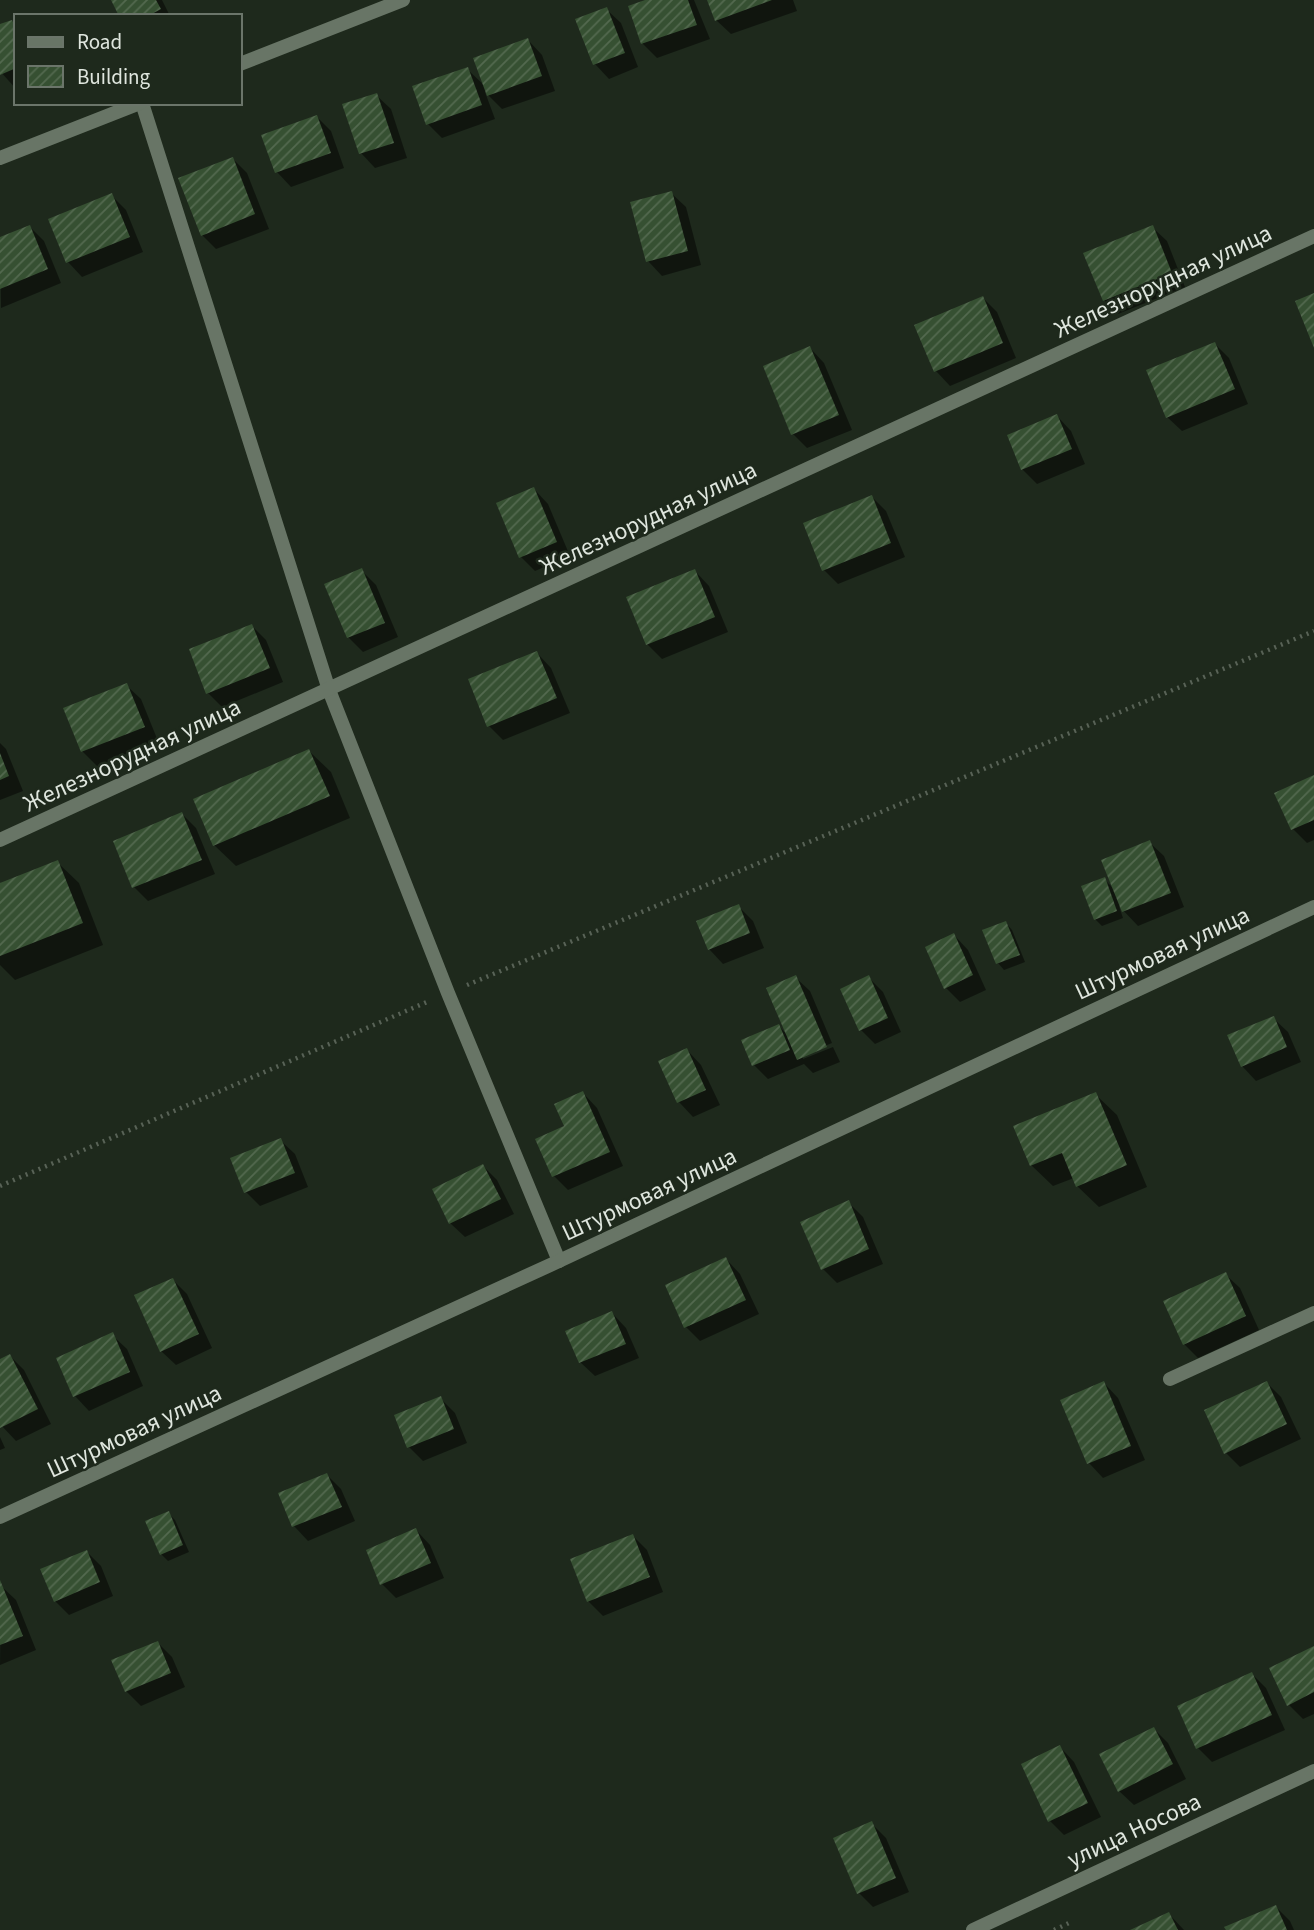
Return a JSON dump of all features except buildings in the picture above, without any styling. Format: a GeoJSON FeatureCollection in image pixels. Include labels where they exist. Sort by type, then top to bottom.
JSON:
{"type":"FeatureCollection","features":[{"type":"Feature","properties":{"kind":"street"},"geometry":{"type":"LineString","coordinates":[[242,63],[403,0]]}},
{"type":"Feature","properties":{"kind":"street"},"geometry":{"type":"LineString","coordinates":[[0,158],[136,105]]}},
{"type":"Feature","properties":{"kind":"street"},"geometry":{"type":"LineString","coordinates":[[142,105],[328,690],[448,993],[559,1261]]}},
{"type":"Feature","properties":{"kind":"street","name":"Железнорудная улица"},"geometry":{"type":"LineString","coordinates":[[0,840],[1314,236]]}},
{"type":"Feature","properties":{"kind":"street","name":"Штурмовая улица"},"geometry":{"type":"LineString","coordinates":[[0,1517],[559,1261],[1314,907]]}},
{"type":"Feature","properties":{"kind":"street"},"geometry":{"type":"LineString","coordinates":[[1170,1379],[1314,1313]]}},
{"type":"Feature","properties":{"kind":"street","name":"улица Носова"},"geometry":{"type":"LineString","coordinates":[[973,1930],[1314,1771]]}},
{"type":"Feature","properties":{"kind":"path"},"geometry":{"type":"LineString","coordinates":[[0,1186],[448,993],[1314,631]]}},
{"type":"Feature","properties":{"kind":"path"},"geometry":{"type":"LineString","coordinates":[[1054,1930],[1071,1922]]}}]}
